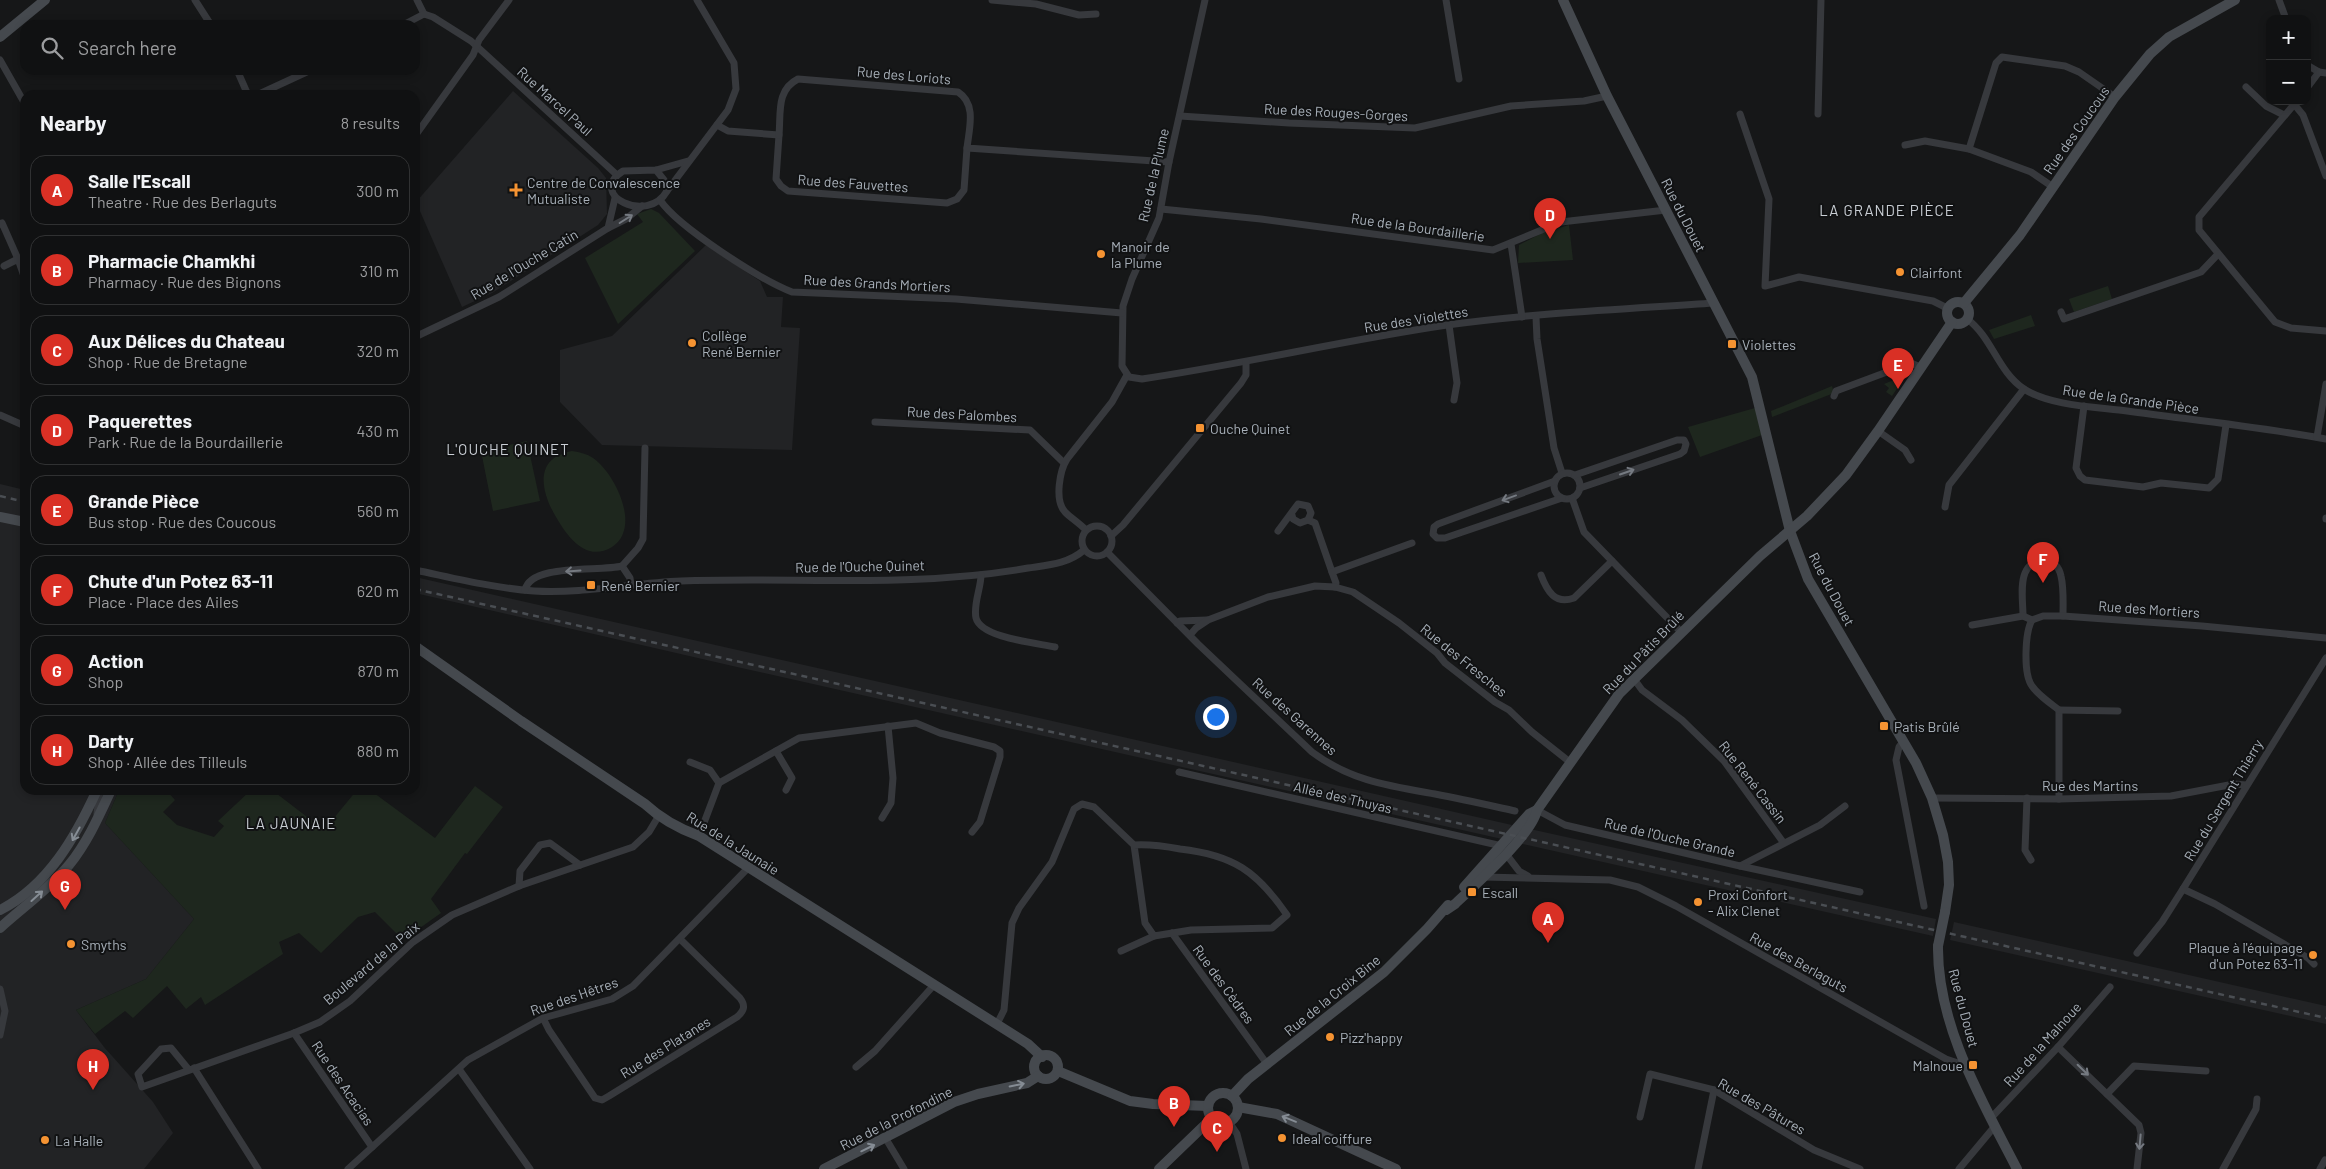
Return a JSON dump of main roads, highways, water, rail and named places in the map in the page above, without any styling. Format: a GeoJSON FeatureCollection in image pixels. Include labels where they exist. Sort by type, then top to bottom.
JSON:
{"type":"FeatureCollection","features":[{"type":"Feature","properties":{"kind":"railway"},"geometry":{"type":"LineString","coordinates":[[0,496],[20,501]]}},
{"type":"Feature","properties":{"kind":"railway"},"geometry":{"type":"LineString","coordinates":[[420,590],[2326,1018]]}},
{"type":"Feature","properties":{"kind":"place","name":"Centre de Convalescence Mutualiste"},"geometry":{"type":"Point","coordinates":[516,190]}},
{"type":"Feature","properties":{"kind":"place","name":"Paquerettes"},"geometry":{"type":"Point","coordinates":[1550,239]}},
{"type":"Feature","properties":{"kind":"place","name":"Manoir de la Plume"},"geometry":{"type":"Point","coordinates":[1101,254]}},
{"type":"Feature","properties":{"kind":"place","name":"Clairfont"},"geometry":{"type":"Point","coordinates":[1900,272]}},
{"type":"Feature","properties":{"kind":"place","name":"Collège René Bernier"},"geometry":{"type":"Point","coordinates":[692,343]}},
{"type":"Feature","properties":{"kind":"place","name":"Violettes"},"geometry":{"type":"Point","coordinates":[1732,344]}},
{"type":"Feature","properties":{"kind":"place","name":"Grande Pièce"},"geometry":{"type":"Point","coordinates":[1898,389]}},
{"type":"Feature","properties":{"kind":"place","name":"Ouche Quinet"},"geometry":{"type":"Point","coordinates":[1200,428]}},
{"type":"Feature","properties":{"kind":"place","name":"Chute d'un Potez 63-11"},"geometry":{"type":"Point","coordinates":[2043,583]}},
{"type":"Feature","properties":{"kind":"place","name":"René Bernier"},"geometry":{"type":"Point","coordinates":[591,585]}},
{"type":"Feature","properties":{"kind":"place","name":"Patis Brûlé"},"geometry":{"type":"Point","coordinates":[1884,726]}},
{"type":"Feature","properties":{"kind":"place","name":"Escall"},"geometry":{"type":"Point","coordinates":[1472,892]}},
{"type":"Feature","properties":{"kind":"place","name":"Proxi Confort - Alix Clenet"},"geometry":{"type":"Point","coordinates":[1698,902]}},
{"type":"Feature","properties":{"kind":"place","name":"Action"},"geometry":{"type":"Point","coordinates":[65,910]}},
{"type":"Feature","properties":{"kind":"place","name":"Salle l'Escall"},"geometry":{"type":"Point","coordinates":[1548,943]}},
{"type":"Feature","properties":{"kind":"place","name":"Smyths"},"geometry":{"type":"Point","coordinates":[71,944]}},
{"type":"Feature","properties":{"kind":"place","name":"Plaque à l'équipage d'un Potez 63-11"},"geometry":{"type":"Point","coordinates":[2313,955]}},
{"type":"Feature","properties":{"kind":"place","name":"Pizz'happy"},"geometry":{"type":"Point","coordinates":[1330,1037]}},
{"type":"Feature","properties":{"kind":"place","name":"Malnoue"},"geometry":{"type":"Point","coordinates":[1973,1065]}},
{"type":"Feature","properties":{"kind":"place","name":"Darty"},"geometry":{"type":"Point","coordinates":[93,1090]}},
{"type":"Feature","properties":{"kind":"place","name":"Pharmacie Chamkhi"},"geometry":{"type":"Point","coordinates":[1174,1127]}},
{"type":"Feature","properties":{"kind":"place","name":"Ideal coiffure"},"geometry":{"type":"Point","coordinates":[1282,1138]}},
{"type":"Feature","properties":{"kind":"place","name":"La Halle"},"geometry":{"type":"Point","coordinates":[45,1140]}},
{"type":"Feature","properties":{"kind":"place","name":"Aux Délices du Chateau"},"geometry":{"type":"Point","coordinates":[1217,1152]}},
{"type":"Feature","properties":{"kind":"district","name":"LA GRANDE PIÈCE"},"geometry":{"type":"Point","coordinates":[1887,210]}},
{"type":"Feature","properties":{"kind":"district","name":"L'OUCHE QUINET"},"geometry":{"type":"Point","coordinates":[508,449]}},
{"type":"Feature","properties":{"kind":"district","name":"LA JAUNAIE"},"geometry":{"type":"Point","coordinates":[291,823]}}]}
